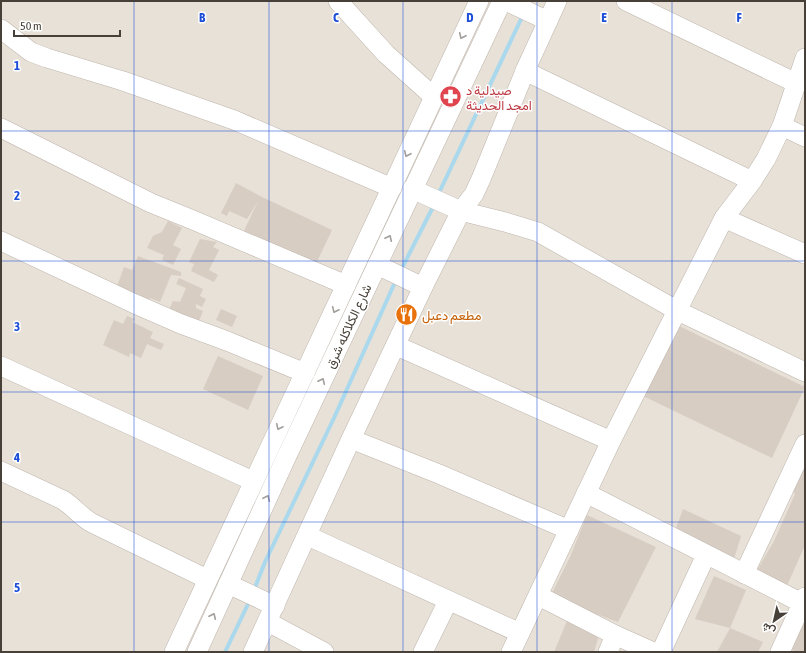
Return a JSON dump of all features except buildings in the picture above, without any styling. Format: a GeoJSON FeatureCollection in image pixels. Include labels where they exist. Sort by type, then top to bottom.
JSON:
{"type":"FeatureCollection","features":[{"type":"Feature","properties":{"kind":"street"},"geometry":{"type":"LineString","coordinates":[[338,1],[386,54],[434,97]]}},
{"type":"Feature","properties":{"kind":"street","name":"شارع الكلاكله شرق"},"geometry":{"type":"LineString","coordinates":[[174,652],[478,1]]}},
{"type":"Feature","properties":{"kind":"street","name":"شارع الكلاكله شرق"},"geometry":{"type":"LineString","coordinates":[[204,650],[228,584],[412,189],[502,1]]}},
{"type":"Feature","properties":{"kind":"street"},"geometry":{"type":"LineString","coordinates":[[506,1],[548,21]]}},
{"type":"Feature","properties":{"kind":"street"},"geometry":{"type":"LineString","coordinates":[[253,652],[308,536],[351,439],[424,287],[461,211],[474,194],[525,71],[557,1]]}},
{"type":"Feature","properties":{"kind":"street"},"geometry":{"type":"LineString","coordinates":[[626,1],[796,83]]}},
{"type":"Feature","properties":{"kind":"street"},"geometry":{"type":"LineString","coordinates":[[1,29],[31,52],[123,81],[234,120],[392,188]]}},
{"type":"Feature","properties":{"kind":"street"},"geometry":{"type":"LineString","coordinates":[[511,652],[539,596],[586,493],[724,218],[752,181],[766,159],[782,126],[805,58]]}},
{"type":"Feature","properties":{"kind":"street"},"geometry":{"type":"LineString","coordinates":[[525,71],[752,181]]}},
{"type":"Feature","properties":{"kind":"street"},"geometry":{"type":"LineString","coordinates":[[782,126],[805,137]]}},
{"type":"Feature","properties":{"kind":"street"},"geometry":{"type":"LineString","coordinates":[[1,128],[151,204],[346,285]]}},
{"type":"Feature","properties":{"kind":"street"},"geometry":{"type":"LineString","coordinates":[[412,189],[461,211],[538,232],[678,310],[805,372]]}},
{"type":"Feature","properties":{"kind":"street"},"geometry":{"type":"LineString","coordinates":[[724,218],[805,254]]}},
{"type":"Feature","properties":{"kind":"street"},"geometry":{"type":"LineString","coordinates":[[1,241],[134,304],[305,373]]}},
{"type":"Feature","properties":{"kind":"street"},"geometry":{"type":"LineString","coordinates":[[377,265],[424,287]]}},
{"type":"Feature","properties":{"kind":"street"},"geometry":{"type":"LineString","coordinates":[[396,346],[612,441]]}},
{"type":"Feature","properties":{"kind":"street"},"geometry":{"type":"LineString","coordinates":[[1,366],[253,481]]}},
{"type":"Feature","properties":{"kind":"street"},"geometry":{"type":"LineString","coordinates":[[351,439],[439,474],[569,530]]}},
{"type":"Feature","properties":{"kind":"street"},"geometry":{"type":"LineString","coordinates":[[744,574],[805,444]]}},
{"type":"Feature","properties":{"kind":"street"},"geometry":{"type":"LineString","coordinates":[[1,471],[63,500],[71,505],[83,518],[92,523],[207,579]]}},
{"type":"Feature","properties":{"kind":"street"},"geometry":{"type":"LineString","coordinates":[[586,493],[744,574],[804,600],[783,651]]}},
{"type":"Feature","properties":{"kind":"street"},"geometry":{"type":"LineString","coordinates":[[308,536],[520,633]]}},
{"type":"Feature","properties":{"kind":"street"},"geometry":{"type":"LineString","coordinates":[[661,652],[706,555]]}},
{"type":"Feature","properties":{"kind":"street"},"geometry":{"type":"LineString","coordinates":[[228,584],[324,652]]}},
{"type":"Feature","properties":{"kind":"street"},"geometry":{"type":"LineString","coordinates":[[539,596],[615,635],[653,652]]}},
{"type":"Feature","properties":{"kind":"street"},"geometry":{"type":"LineString","coordinates":[[423,652],[448,601]]}},
{"type":"Feature","properties":{"kind":"street"},"geometry":{"type":"LineString","coordinates":[[608,652],[615,635]]}},
{"type":"Feature","properties":{"kind":"shaded area"},"geometry":{"type":"Polygon","coordinates":[[[1,1],[805,1],[805,652],[1,652],[1,1]]]}},
{"type":"Feature","properties":{"kind":"waterway"},"geometry":{"type":"LineString","coordinates":[[438,195],[523,15]]}},
{"type":"Feature","properties":{"kind":"waterway"},"geometry":{"type":"LineString","coordinates":[[401,270],[434,205]]}},
{"type":"Feature","properties":{"kind":"waterway"},"geometry":{"type":"LineString","coordinates":[[254,590],[265,562],[334,418],[396,280]]}},
{"type":"Feature","properties":{"kind":"waterway"},"geometry":{"type":"LineString","coordinates":[[225,652],[250,600]]}},
{"type":"Feature","properties":{"kind":"place","name":"صيدلية د امجد الحديثة"},"geometry":{"type":"Point","coordinates":[451,97]}},
{"type":"Feature","properties":{"kind":"place","name":"مطعم دعبل"},"geometry":{"type":"Point","coordinates":[407,315]}}]}
